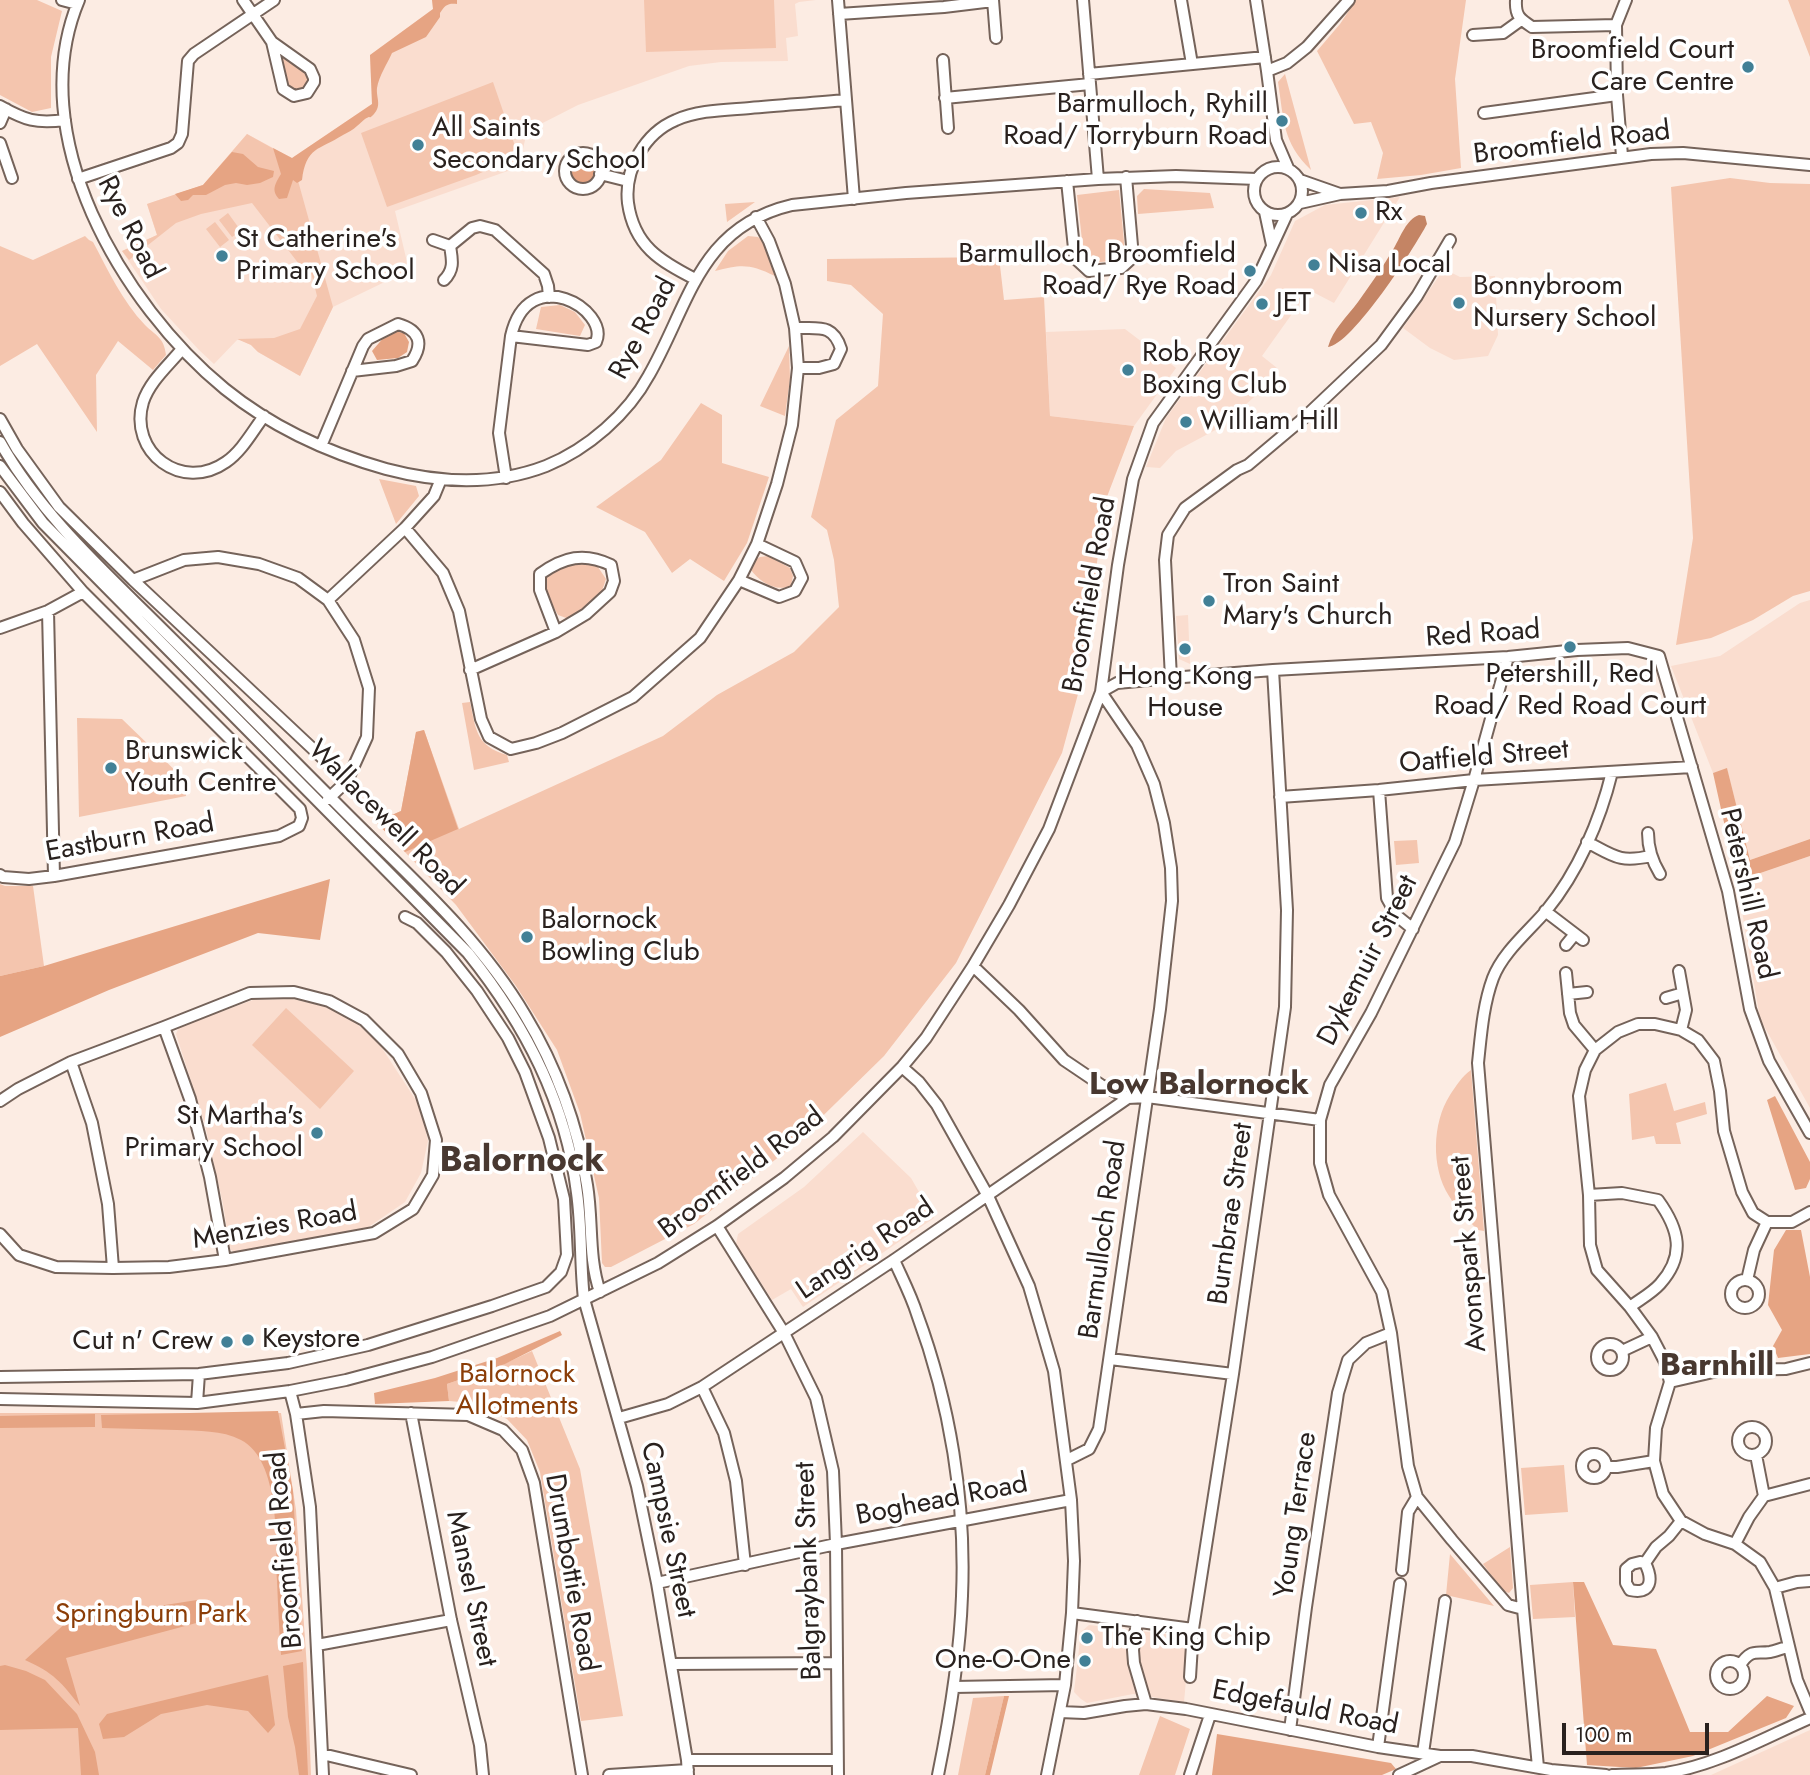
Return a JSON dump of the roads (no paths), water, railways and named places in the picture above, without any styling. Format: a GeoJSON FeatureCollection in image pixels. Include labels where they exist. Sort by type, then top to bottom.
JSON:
{"type":"FeatureCollection","features":[{"type":"Feature","properties":{"kind":"street"},"geometry":{"type":"LineString","coordinates":[[62,0],[78,2]]}},
{"type":"Feature","properties":{"kind":"street"},"geometry":{"type":"LineString","coordinates":[[243,0],[272,42],[310,69],[314,82],[307,93],[294,96],[283,89],[272,42]]}},
{"type":"Feature","properties":{"kind":"street"},"geometry":{"type":"LineString","coordinates":[[78,179],[171,148],[178,143],[182,134],[188,61],[194,54],[274,0]]}},
{"type":"Feature","properties":{"kind":"street"},"geometry":{"type":"LineString","coordinates":[[838,0],[854,199]]}},
{"type":"Feature","properties":{"kind":"street"},"geometry":{"type":"LineString","coordinates":[[839,14],[944,7],[993,0],[996,38]]}},
{"type":"Feature","properties":{"kind":"street"},"geometry":{"type":"LineString","coordinates":[[1083,0],[1098,179]]}},
{"type":"Feature","properties":{"kind":"street"},"geometry":{"type":"LineString","coordinates":[[1181,0],[1192,64]]}},
{"type":"Feature","properties":{"kind":"street"},"geometry":{"type":"LineString","coordinates":[[1256,0],[1276,140],[1288,168]]}},
{"type":"Feature","properties":{"kind":"street"},"geometry":{"type":"LineString","coordinates":[[1268,71],[1287,63],[1307,47],[1349,0]]}},
{"type":"Feature","properties":{"kind":"street"},"geometry":{"type":"LineString","coordinates":[[1516,0],[1515,9],[1521,20],[1532,27],[1616,24]]}},
{"type":"Feature","properties":{"kind":"street"},"geometry":{"type":"LineString","coordinates":[[1622,156],[1617,94],[1616,24],[1626,0]]}},
{"type":"Feature","properties":{"kind":"street","name":"Rye Road"},"geometry":{"type":"LineString","coordinates":[[78,2],[69,28],[62,95],[72,159],[99,229],[120,269],[144,305],[182,349],[226,390],[264,416],[321,446],[363,463],[441,479],[506,478],[549,465],[606,428],[636,396],[649,376],[695,279],[709,257],[739,228],[775,209],[854,199],[1126,177],[1257,179]]}},
{"type":"Feature","properties":{"kind":"street"},"geometry":{"type":"LineString","coordinates":[[1473,35],[1503,33],[1521,20]]}},
{"type":"Feature","properties":{"kind":"street"},"geometry":{"type":"LineString","coordinates":[[945,98],[1192,64],[1265,57]]}},
{"type":"Feature","properties":{"kind":"street"},"geometry":{"type":"LineString","coordinates":[[943,60],[948,128]]}},
{"type":"Feature","properties":{"kind":"street"},"geometry":{"type":"LineString","coordinates":[[1484,113],[1617,94]]}},
{"type":"Feature","properties":{"kind":"street"},"geometry":{"type":"LineString","coordinates":[[695,279],[667,265],[646,246],[636,232],[630,212],[628,181],[636,158],[648,140],[662,127],[678,119],[704,113],[846,100]]}},
{"type":"Feature","properties":{"kind":"street"},"geometry":{"type":"LineString","coordinates":[[0,123],[3,107],[29,120],[65,120]]}},
{"type":"Feature","properties":{"kind":"street"},"geometry":{"type":"LineString","coordinates":[[1270,168],[1276,140]]}},
{"type":"Feature","properties":{"kind":"street"},"geometry":{"type":"LineString","coordinates":[[0,143],[12,178]]}},
{"type":"Feature","properties":{"kind":"street","name":"Broomfield Road"},"geometry":{"type":"LineString","coordinates":[[1300,203],[1340,194],[1388,191],[1622,156],[1683,153],[1810,165]]}},
{"type":"Feature","properties":{"kind":"street"},"geometry":{"type":"LineString","coordinates":[[1270,168],[1288,168],[1300,180],[1303,191],[1300,203],[1287,214],[1278,216],[1265,212],[1254,195],[1257,179],[1270,168]]}},
{"type":"Feature","properties":{"kind":"street"},"geometry":{"type":"LineString","coordinates":[[600,174],[628,181]]}},
{"type":"Feature","properties":{"kind":"street"},"geometry":{"type":"LineString","coordinates":[[1067,181],[1075,258],[1089,271],[1121,268],[1133,257],[1126,177]]}},
{"type":"Feature","properties":{"kind":"street","name":"Rye Road"},"geometry":{"type":"LineString","coordinates":[[1227,178],[1254,195]]}},
{"type":"Feature","properties":{"kind":"street","name":"Broomfield Road"},"geometry":{"type":"LineString","coordinates":[[1300,180],[1340,194]]}},
{"type":"Feature","properties":{"kind":"street"},"geometry":{"type":"LineString","coordinates":[[1265,212],[1272,245]]}},
{"type":"Feature","properties":{"kind":"street","name":"Broomfield Road"},"geometry":{"type":"LineString","coordinates":[[323,1775],[310,1507],[290,1391],[346,1380],[432,1357],[550,1316],[658,1264],[784,1178],[833,1137],[902,1067],[926,1038],[973,966],[1049,829],[1101,692],[1133,479],[1153,423],[1256,281],[1287,214]]}},
{"type":"Feature","properties":{"kind":"street"},"geometry":{"type":"LineString","coordinates":[[405,528],[443,573],[459,611],[481,719],[489,737],[511,749],[536,743],[562,733],[633,697],[699,638],[739,580],[757,544],[778,484],[792,425],[798,368],[795,328],[785,284],[769,241],[756,217]]}},
{"type":"Feature","properties":{"kind":"street"},"geometry":{"type":"LineString","coordinates":[[450,246],[472,228],[480,226],[495,230],[544,274],[549,297]]}},
{"type":"Feature","properties":{"kind":"street"},"geometry":{"type":"LineString","coordinates":[[433,240],[450,246]]}},
{"type":"Feature","properties":{"kind":"street"},"geometry":{"type":"LineString","coordinates":[[1171,678],[1164,559],[1168,535],[1185,508],[1248,465],[1305,417],[1381,345],[1417,296],[1450,240]]}},
{"type":"Feature","properties":{"kind":"street"},"geometry":{"type":"LineString","coordinates":[[444,280],[453,266],[450,246]]}},
{"type":"Feature","properties":{"kind":"street"},"geometry":{"type":"LineString","coordinates":[[506,478],[499,433],[511,336],[522,309],[529,303],[549,297],[573,301],[597,327],[598,336],[596,342],[588,345],[511,336]]}},
{"type":"Feature","properties":{"kind":"street"},"geometry":{"type":"LineString","coordinates":[[321,446],[352,371],[368,339],[398,324],[409,327],[417,334],[419,347],[412,361],[396,366],[352,371]]}},
{"type":"Feature","properties":{"kind":"street"},"geometry":{"type":"LineString","coordinates":[[795,328],[825,329],[837,336],[841,349],[834,364],[819,368],[798,368]]}},
{"type":"Feature","properties":{"kind":"street"},"geometry":{"type":"LineString","coordinates":[[182,349],[158,376],[144,400],[141,430],[144,442],[157,460],[181,472],[199,473],[213,469],[238,452],[264,416]]}},
{"type":"Feature","properties":{"kind":"street","name":"Wallacewell Road"},"geometry":{"type":"LineString","coordinates":[[0,419],[17,449],[59,507],[347,781]]}},
{"type":"Feature","properties":{"kind":"street","name":"Wallacewell Road"},"geometry":{"type":"LineString","coordinates":[[0,442],[47,511],[322,805],[468,953],[492,982],[544,1061],[566,1102],[587,1185],[594,1273],[600,1292]]}},
{"type":"Feature","properties":{"kind":"street","name":"Wallacewell Road"},"geometry":{"type":"LineString","coordinates":[[0,466],[43,523],[331,797],[447,913],[501,978],[526,1015],[544,1061],[572,1161],[581,1232],[583,1299]]}},
{"type":"Feature","properties":{"kind":"street"},"geometry":{"type":"LineString","coordinates":[[328,600],[405,528],[434,496],[441,479]]}},
{"type":"Feature","properties":{"kind":"street","name":"Wallacewell Road"},"geometry":{"type":"LineString","coordinates":[[0,492],[23,523],[83,592],[300,809],[302,818]]}},
{"type":"Feature","properties":{"kind":"street"},"geometry":{"type":"LineString","coordinates":[[739,580],[779,597],[795,591],[802,578],[795,562],[757,544]]}},
{"type":"Feature","properties":{"kind":"street"},"geometry":{"type":"LineString","coordinates":[[470,670],[556,632],[586,614],[610,592],[614,580],[611,565],[597,558],[578,557],[553,565],[540,574],[540,590],[556,632]]}},
{"type":"Feature","properties":{"kind":"street"},"geometry":{"type":"LineString","coordinates":[[133,580],[184,561],[218,558],[259,565],[298,578],[328,600],[354,640],[369,688],[368,737],[347,781],[322,805]]}},
{"type":"Feature","properties":{"kind":"street"},"geometry":{"type":"LineString","coordinates":[[0,628],[48,611],[83,592]]}},
{"type":"Feature","properties":{"kind":"street"},"geometry":{"type":"LineString","coordinates":[[48,611],[54,876]]}},
{"type":"Feature","properties":{"kind":"street","name":"Red Road"},"geometry":{"type":"LineString","coordinates":[[1101,692],[1117,683],[1171,678],[1508,657],[1577,650],[1628,648],[1659,656]]}},
{"type":"Feature","properties":{"kind":"street","name":"Petershill Road"},"geometry":{"type":"LineString","coordinates":[[1659,656],[1727,891],[1750,1010],[1769,1061],[1810,1133]]}},
{"type":"Feature","properties":{"kind":"street","name":"Dykemuir Street"},"geometry":{"type":"LineString","coordinates":[[1508,657],[1455,842],[1371,1013],[1330,1085],[1320,1120],[1320,1163],[1329,1195],[1382,1292],[1391,1333],[1408,1466],[1417,1497],[1508,1605],[1523,1609]]}},
{"type":"Feature","properties":{"kind":"street","name":"Burnbrae Street"},"geometry":{"type":"LineString","coordinates":[[1190,1677],[1193,1629],[1233,1374],[1285,1007],[1287,910],[1273,670]]}},
{"type":"Feature","properties":{"kind":"street"},"geometry":{"type":"LineString","coordinates":[[199,709],[217,691]]}},
{"type":"Feature","properties":{"kind":"street","name":"Barmulloch Road"},"geometry":{"type":"LineString","coordinates":[[1067,1460],[1089,1449],[1099,1429],[1166,967],[1172,901],[1171,868],[1154,784],[1137,745],[1101,692]]}},
{"type":"Feature","properties":{"kind":"street","name":"Oatfield Street"},"geometry":{"type":"LineString","coordinates":[[1280,797],[1379,790],[1474,779],[1692,767]]}},
{"type":"Feature","properties":{"kind":"street","name":"Avonspark Street"},"geometry":{"type":"LineString","coordinates":[[1538,1767],[1478,1063],[1484,1013],[1493,977],[1516,942],[1545,911],[1564,885],[1605,800],[1612,772]]}},
{"type":"Feature","properties":{"kind":"street"},"geometry":{"type":"LineString","coordinates":[[1379,790],[1387,898],[1397,916],[1413,929]]}},
{"type":"Feature","properties":{"kind":"street","name":"Eastburn Road"},"geometry":{"type":"LineString","coordinates":[[0,875],[29,879],[54,876],[279,836],[299,826],[302,818]]}},
{"type":"Feature","properties":{"kind":"street"},"geometry":{"type":"LineString","coordinates":[[1648,833],[1653,864],[1660,874]]}},
{"type":"Feature","properties":{"kind":"street"},"geometry":{"type":"LineString","coordinates":[[1587,842],[1619,859],[1651,856]]}},
{"type":"Feature","properties":{"kind":"street"},"geometry":{"type":"LineString","coordinates":[[1545,911],[1579,937],[1566,945]]}},
{"type":"Feature","properties":{"kind":"street","name":"Wallacewell Road"},"geometry":{"type":"LineString","coordinates":[[199,1374],[288,1363],[368,1345],[546,1287],[561,1272],[567,1255],[564,1199],[549,1138],[525,1072],[508,1038],[477,990],[446,952],[417,923],[405,917]]}},
{"type":"Feature","properties":{"kind":"street"},"geometry":{"type":"LineString","coordinates":[[973,966],[1019,1010],[1064,1060],[1101,1085],[1128,1098],[1147,1097],[1320,1120]]}},
{"type":"Feature","properties":{"kind":"street"},"geometry":{"type":"LineString","coordinates":[[1679,971],[1686,1010],[1681,1030]]}},
{"type":"Feature","properties":{"kind":"street"},"geometry":{"type":"LineString","coordinates":[[1566,973],[1570,1013],[1574,1025],[1595,1050]]}},
{"type":"Feature","properties":{"kind":"street","name":"Menzies Road"},"geometry":{"type":"LineString","coordinates":[[0,1101],[71,1062],[250,993],[294,992],[329,1001],[364,1020],[398,1054],[421,1093],[436,1140],[433,1175],[413,1209],[374,1233],[225,1260],[169,1267],[113,1268],[56,1267],[19,1255],[0,1234]]}},
{"type":"Feature","properties":{"kind":"street"},"geometry":{"type":"LineString","coordinates":[[1568,994],[1587,992]]}},
{"type":"Feature","properties":{"kind":"street"},"geometry":{"type":"LineString","coordinates":[[1666,998],[1683,993]]}},
{"type":"Feature","properties":{"kind":"street"},"geometry":{"type":"LineString","coordinates":[[1810,1212],[1792,1222],[1767,1222],[1753,1213],[1742,1192],[1724,1131],[1714,1061],[1698,1040],[1681,1030],[1656,1024],[1638,1024],[1618,1032],[1595,1050],[1585,1070],[1579,1096],[1589,1195],[1590,1245],[1597,1270],[1652,1336],[1665,1362],[1670,1382],[1656,1428],[1654,1461],[1664,1494],[1681,1521],[1705,1534],[1735,1544],[1760,1562],[1775,1588],[1797,1680],[1810,1711]]}},
{"type":"Feature","properties":{"kind":"street"},"geometry":{"type":"LineString","coordinates":[[164,1027],[190,1099],[210,1177],[225,1260]]}},
{"type":"Feature","properties":{"kind":"street"},"geometry":{"type":"LineString","coordinates":[[525,1072],[544,1061]]}},
{"type":"Feature","properties":{"kind":"street"},"geometry":{"type":"LineString","coordinates":[[71,1062],[92,1124],[108,1203],[113,1268]]}},
{"type":"Feature","properties":{"kind":"street"},"geometry":{"type":"LineString","coordinates":[[902,1067],[919,1082],[937,1105],[988,1196],[1029,1286],[1054,1371],[1067,1460],[1074,1561],[1065,1685],[1047,1775]]}},
{"type":"Feature","properties":{"kind":"street","name":"Langrig Road"},"geometry":{"type":"LineString","coordinates":[[619,1418],[668,1404],[702,1387],[894,1260],[1128,1098]]}},
{"type":"Feature","properties":{"kind":"street"},"geometry":{"type":"LineString","coordinates":[[1589,1195],[1622,1193],[1658,1200],[1671,1217],[1677,1240],[1677,1258],[1660,1284],[1630,1307]]}},
{"type":"Feature","properties":{"kind":"street"},"geometry":{"type":"LineString","coordinates":[[1747,1280],[1754,1250],[1767,1222]]}},
{"type":"Feature","properties":{"kind":"street","name":"Balgraybank Street"},"geometry":{"type":"LineString","coordinates":[[717,1226],[784,1333],[816,1398],[833,1471],[838,1775]]}},
{"type":"Feature","properties":{"kind":"street"},"geometry":{"type":"LineString","coordinates":[[894,1260],[917,1313],[938,1380],[953,1450],[961,1521],[962,1595],[954,1687],[938,1775]]}},
{"type":"Feature","properties":{"kind":"street","name":"Campsie Street"},"geometry":{"type":"LineString","coordinates":[[583,1299],[638,1486],[672,1664],[688,1768]]}},
{"type":"Feature","properties":{"kind":"street","name":"Young Terrace"},"geometry":{"type":"LineString","coordinates":[[1290,1730],[1338,1393],[1349,1360],[1366,1343],[1391,1333]]}},
{"type":"Feature","properties":{"kind":"street"},"geometry":{"type":"LineString","coordinates":[[1622,1351],[1652,1336]]}},
{"type":"Feature","properties":{"kind":"street"},"geometry":{"type":"LineString","coordinates":[[1110,1359],[1233,1374]]}},
{"type":"Feature","properties":{"kind":"street"},"geometry":{"type":"LineString","coordinates":[[1670,1382],[1722,1370],[1786,1369],[1810,1363]]}},
{"type":"Feature","properties":{"kind":"street"},"geometry":{"type":"LineString","coordinates":[[0,1377],[199,1374],[197,1403]]}},
{"type":"Feature","properties":{"kind":"street"},"geometry":{"type":"LineString","coordinates":[[702,1387],[724,1433],[736,1481],[745,1565]]}},
{"type":"Feature","properties":{"kind":"street"},"geometry":{"type":"LineString","coordinates":[[0,1399],[197,1403],[290,1391]]}},
{"type":"Feature","properties":{"kind":"street","name":"Drumbottie Road"},"geometry":{"type":"LineString","coordinates":[[296,1414],[324,1411],[468,1415],[503,1430],[522,1450],[534,1483],[582,1775]]}},
{"type":"Feature","properties":{"kind":"street","name":"Mansel Street"},"geometry":{"type":"LineString","coordinates":[[411,1413],[451,1620],[480,1745],[483,1775]]}},
{"type":"Feature","properties":{"kind":"street"},"geometry":{"type":"LineString","coordinates":[[1756,1455],[1764,1496]]}},
{"type":"Feature","properties":{"kind":"street"},"geometry":{"type":"LineString","coordinates":[[1606,1466],[1654,1461]]}},
{"type":"Feature","properties":{"kind":"street"},"geometry":{"type":"LineString","coordinates":[[1735,1544],[1764,1496],[1810,1484]]}},
{"type":"Feature","properties":{"kind":"street"},"geometry":{"type":"LineString","coordinates":[[1402,1570],[1408,1512],[1417,1497]]}},
{"type":"Feature","properties":{"kind":"street","name":"Boghead Road"},"geometry":{"type":"LineString","coordinates":[[657,1583],[836,1544],[1071,1500]]}},
{"type":"Feature","properties":{"kind":"street"},"geometry":{"type":"LineString","coordinates":[[1646,1563],[1656,1547],[1670,1536],[1681,1521]]}},
{"type":"Feature","properties":{"kind":"street"},"geometry":{"type":"LineString","coordinates":[[1775,1588],[1810,1581]]}},
{"type":"Feature","properties":{"kind":"street"},"geometry":{"type":"LineString","coordinates":[[1378,1747],[1400,1584]]}},
{"type":"Feature","properties":{"kind":"street"},"geometry":{"type":"LineString","coordinates":[[1423,1753],[1445,1601]]}},
{"type":"Feature","properties":{"kind":"street"},"geometry":{"type":"LineString","coordinates":[[1072,1613],[1193,1629]]}},
{"type":"Feature","properties":{"kind":"street"},"geometry":{"type":"LineString","coordinates":[[317,1645],[451,1620]]}},
{"type":"Feature","properties":{"kind":"street"},"geometry":{"type":"LineString","coordinates":[[1137,1621],[1134,1663],[1146,1704]]}},
{"type":"Feature","properties":{"kind":"street"},"geometry":{"type":"LineString","coordinates":[[1740,1665],[1748,1654],[1788,1647]]}},
{"type":"Feature","properties":{"kind":"street"},"geometry":{"type":"LineString","coordinates":[[672,1664],[837,1662]]}},
{"type":"Feature","properties":{"kind":"street"},"geometry":{"type":"LineString","coordinates":[[954,1687],[1065,1685]]}},
{"type":"Feature","properties":{"kind":"street","name":"Edgefauld Road"},"geometry":{"type":"LineString","coordinates":[[1060,1712],[1084,1713],[1146,1704],[1186,1709],[1378,1747],[1440,1756],[1472,1756],[1550,1770],[1606,1775]]}},
{"type":"Feature","properties":{"kind":"street"},"geometry":{"type":"LineString","coordinates":[[1190,1775],[1210,1715]]}},
{"type":"Feature","properties":{"kind":"street"},"geometry":{"type":"LineString","coordinates":[[1612,1775],[1665,1773],[1714,1760],[1810,1718]]}},
{"type":"Feature","properties":{"kind":"street"},"geometry":{"type":"LineString","coordinates":[[323,1754],[411,1775]]}},
{"type":"Feature","properties":{"kind":"street"},"geometry":{"type":"LineString","coordinates":[[1399,1775],[1440,1756]]}},
{"type":"Feature","properties":{"kind":"street"},"geometry":{"type":"LineString","coordinates":[[610,1775],[837,1760]]}},
{"type":"Feature","properties":{"kind":"place","name":"Broomfield Court Care Centre"},"geometry":{"type":"Point","coordinates":[1748,67]}},
{"type":"Feature","properties":{"kind":"place","name":"Barmulloch, Ryhill Road/ Torryburn Road"},"geometry":{"type":"Point","coordinates":[1282,121]}},
{"type":"Feature","properties":{"kind":"place","name":"All Saints Secondary School"},"geometry":{"type":"Point","coordinates":[418,145]}},
{"type":"Feature","properties":{"kind":"place","name":"Rx"},"geometry":{"type":"Point","coordinates":[1361,213]}},
{"type":"Feature","properties":{"kind":"place","name":"St Catherine's Primary School"},"geometry":{"type":"Point","coordinates":[222,256]}},
{"type":"Feature","properties":{"kind":"place","name":"Nisa Local"},"geometry":{"type":"Point","coordinates":[1314,265]}},
{"type":"Feature","properties":{"kind":"place","name":"Barmulloch, Broomfield Road/ Rye Road"},"geometry":{"type":"Point","coordinates":[1250,271]}},
{"type":"Feature","properties":{"kind":"place","name":"Bonnybroom Nursery School"},"geometry":{"type":"Point","coordinates":[1459,303]}},
{"type":"Feature","properties":{"kind":"place","name":"JET"},"geometry":{"type":"Point","coordinates":[1262,304]}},
{"type":"Feature","properties":{"kind":"place","name":"Rob Roy Boxing Club"},"geometry":{"type":"Point","coordinates":[1128,370]}},
{"type":"Feature","properties":{"kind":"place","name":"William Hill"},"geometry":{"type":"Point","coordinates":[1186,422]}},
{"type":"Feature","properties":{"kind":"place","name":"Tron Saint Mary's Church"},"geometry":{"type":"Point","coordinates":[1209,601]}},
{"type":"Feature","properties":{"kind":"place","name":"Petershill, Red Road/ Red Road Court"},"geometry":{"type":"Point","coordinates":[1570,647]}},
{"type":"Feature","properties":{"kind":"place","name":"Hong Kong House"},"geometry":{"type":"Point","coordinates":[1185,649]}},
{"type":"Feature","properties":{"kind":"place","name":"Brunswick Youth Centre"},"geometry":{"type":"Point","coordinates":[111,768]}},
{"type":"Feature","properties":{"kind":"place","name":"Balornock Bowling Club"},"geometry":{"type":"Point","coordinates":[527,937]}},
{"type":"Feature","properties":{"kind":"place","name":"St Martha's Primary School"},"geometry":{"type":"Point","coordinates":[317,1133]}},
{"type":"Feature","properties":{"kind":"place","name":"Keystore"},"geometry":{"type":"Point","coordinates":[248,1340]}},
{"type":"Feature","properties":{"kind":"place","name":"Cut n' Crew"},"geometry":{"type":"Point","coordinates":[227,1342]}},
{"type":"Feature","properties":{"kind":"place","name":"The King Chip"},"geometry":{"type":"Point","coordinates":[1087,1638]}},
{"type":"Feature","properties":{"kind":"place","name":"One-O-One"},"geometry":{"type":"Point","coordinates":[1085,1661]}},
{"type":"Feature","properties":{"kind":"district","name":"Low Balornock"},"geometry":{"type":"Point","coordinates":[1199,1086]}},
{"type":"Feature","properties":{"kind":"district","name":"Balornock"},"geometry":{"type":"Point","coordinates":[522,1163]}},
{"type":"Feature","properties":{"kind":"district","name":"Barnhill"},"geometry":{"type":"Point","coordinates":[1717,1367]}},
{"type":"Feature","properties":{"kind":"park label","name":"Balornock Allotments"},"geometry":{"type":"Point","coordinates":[517,1391]}},
{"type":"Feature","properties":{"kind":"park label","name":"Springburn Park"},"geometry":{"type":"Point","coordinates":[151,1615]}}]}
